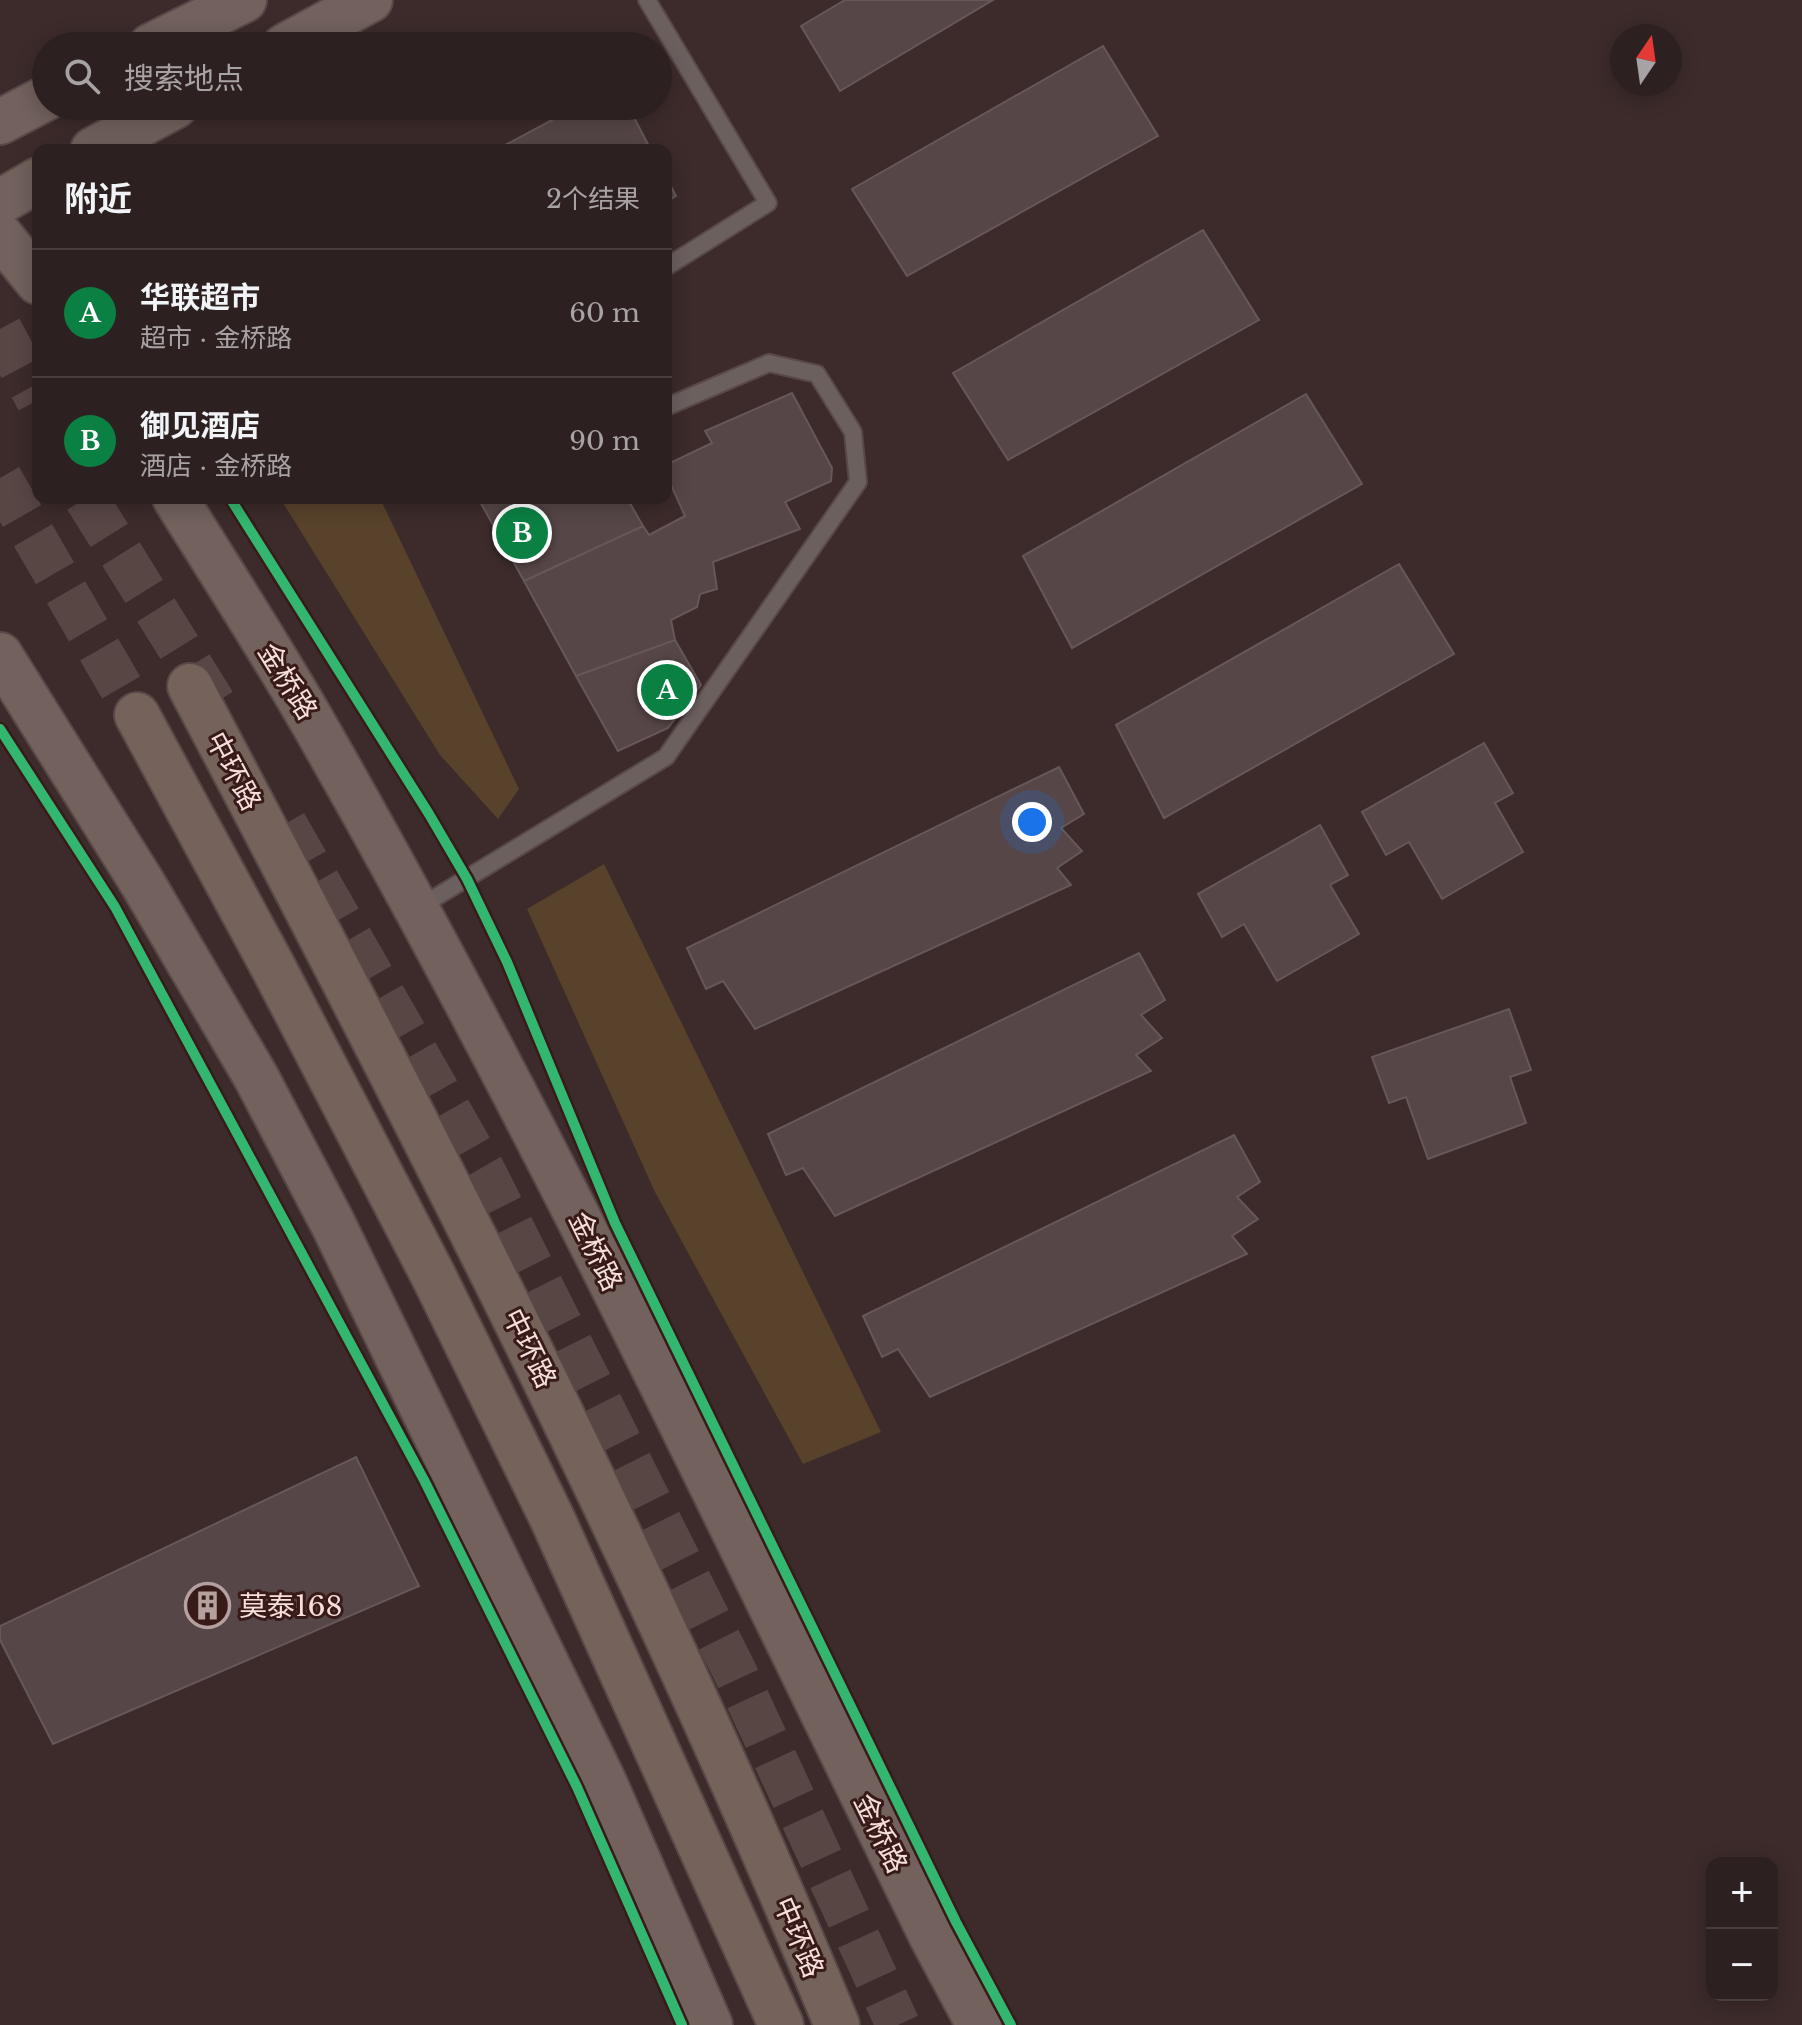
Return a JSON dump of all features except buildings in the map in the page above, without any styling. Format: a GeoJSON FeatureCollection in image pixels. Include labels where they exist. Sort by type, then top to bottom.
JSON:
{"type":"FeatureCollection","features":[{"type":"Feature","properties":{"kind":"highway","name":"中环路"},"geometry":{"type":"LineString","coordinates":[[190,686],[475,1237],[602,1495],[716,1745],[837,2025]]}},
{"type":"Feature","properties":{"kind":"highway"},"geometry":{"type":"LineString","coordinates":[[137,715],[272,965],[433,1275],[552,1518],[781,2025]]}},
{"type":"Feature","properties":{"kind":"highway"},"geometry":{"type":"LineString","coordinates":[[666,1766],[758,2025]]}},
{"type":"Feature","properties":{"kind":"main road"},"geometry":{"type":"LineString","coordinates":[[179,32],[244,0]]}},
{"type":"Feature","properties":{"kind":"main road"},"geometry":{"type":"LineString","coordinates":[[311,32],[370,0]]}},
{"type":"Feature","properties":{"kind":"main road"},"geometry":{"type":"LineString","coordinates":[[0,122],[32,105]]}},
{"type":"Feature","properties":{"kind":"main road"},"geometry":{"type":"LineString","coordinates":[[104,144],[149,120]]}},
{"type":"Feature","properties":{"kind":"main road"},"geometry":{"type":"LineString","coordinates":[[0,202],[32,183]]}},
{"type":"Feature","properties":{"kind":"main road"},"geometry":{"type":"LineString","coordinates":[[0,235],[32,275]]}},
{"type":"Feature","properties":{"kind":"main road","name":"金桥路"},"geometry":{"type":"LineString","coordinates":[[179,504],[319,732],[558,1174],[932,1937],[979,2025]]}},
{"type":"Feature","properties":{"kind":"main road"},"geometry":{"type":"LineString","coordinates":[[0,655],[143,884],[270,1103],[333,1224],[604,1782],[710,2025]]}},
{"type":"Feature","properties":{"kind":"lane"},"geometry":{"type":"LineString","coordinates":[[647,0],[666,32]]}},
{"type":"Feature","properties":{"kind":"lane"},"geometry":{"type":"LineString","coordinates":[[672,42],[768,203],[672,263]]}},
{"type":"Feature","properties":{"kind":"lane"},"geometry":{"type":"LineString","coordinates":[[417,909],[666,757],[858,482],[853,432],[817,374],[769,363],[672,404]]}},
{"type":"Feature","properties":{"kind":"shaded area"},"geometry":{"type":"Polygon","coordinates":[[[284,504],[383,504],[519,789],[498,819],[440,755],[284,504]]]}},
{"type":"Feature","properties":{"kind":"shaded area"},"geometry":{"type":"Polygon","coordinates":[[[604,864],[881,1432],[803,1464],[655,1192],[527,909],[604,864]]]}},
{"type":"Feature","properties":{"kind":"tunnel"},"geometry":{"type":"LineString","coordinates":[[0,329],[32,389]]}},
{"type":"Feature","properties":{"kind":"tunnel"},"geometry":{"type":"LineString","coordinates":[[0,478],[137,715]]}},
{"type":"Feature","properties":{"kind":"tunnel"},"geometry":{"type":"LineString","coordinates":[[90,504],[222,716]]}},
{"type":"Feature","properties":{"kind":"tunnel"},"geometry":{"type":"LineString","coordinates":[[285,824],[483,1170],[734,1670],[898,2025]]}},
{"type":"Feature","properties":{"kind":"cycle path"},"geometry":{"type":"LineString","coordinates":[[234,504],[467,879],[507,962],[615,1223],[956,1922],[1011,2025]]}},
{"type":"Feature","properties":{"kind":"cycle path"},"geometry":{"type":"LineString","coordinates":[[0,729],[115,907],[424,1480],[577,1787],[682,2025]]}},
{"type":"Feature","properties":{"kind":"place","name":"御见酒店"},"geometry":{"type":"Point","coordinates":[522,533]}},
{"type":"Feature","properties":{"kind":"place","name":"华联超市"},"geometry":{"type":"Point","coordinates":[667,690]}},
{"type":"Feature","properties":{"kind":"place","name":"莫泰168"},"geometry":{"type":"Point","coordinates":[208,1606]}}]}
